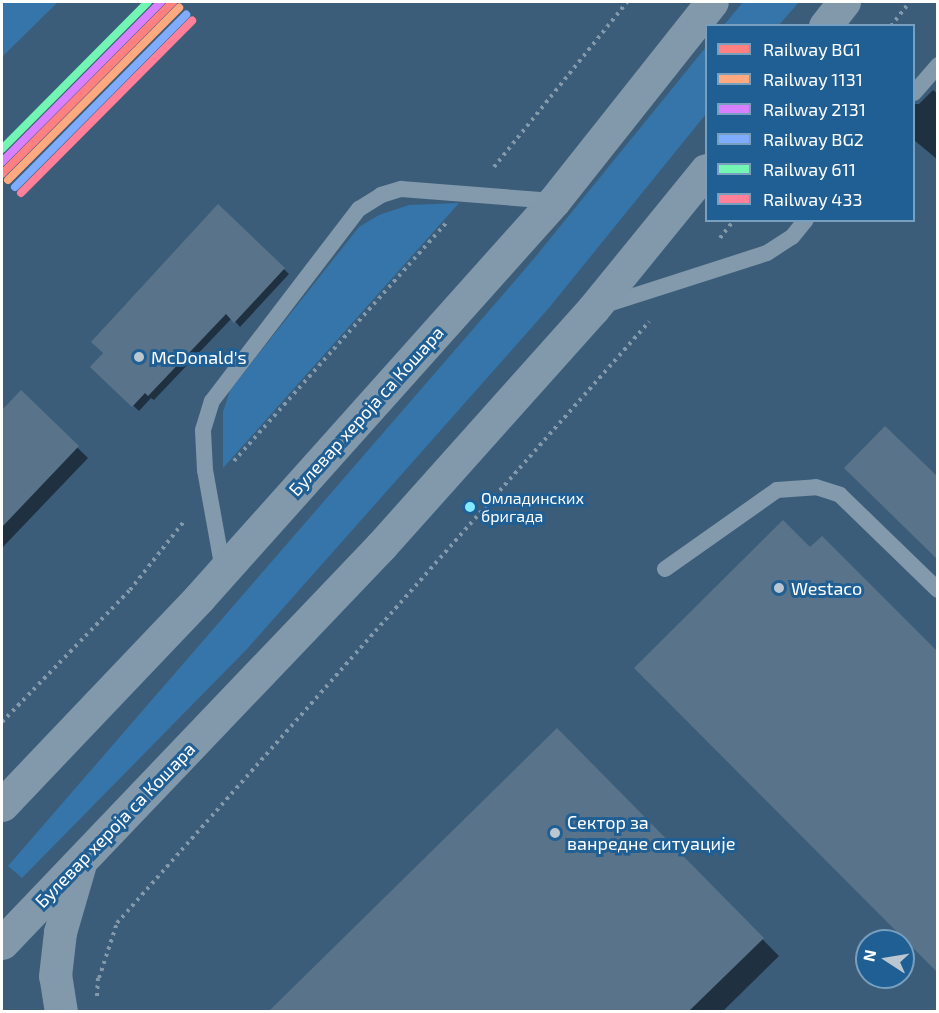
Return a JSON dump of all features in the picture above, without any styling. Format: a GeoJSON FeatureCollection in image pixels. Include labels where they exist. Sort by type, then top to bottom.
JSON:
{"type":"FeatureCollection","features":[{"type":"Feature","properties":{"kind":"main road","name":"Булевар хероја са Кошара"},"geometry":{"type":"LineString","coordinates":[[2,806],[223,571],[554,201],[712,2]]}},
{"type":"Feature","properties":{"kind":"main road"},"geometry":{"type":"LineString","coordinates":[[827,24],[844,2]]}},
{"type":"Feature","properties":{"kind":"main road","name":"Булевар хероја са Кошара"},"geometry":{"type":"LineString","coordinates":[[2,943],[381,546],[593,309],[705,171]]}},
{"type":"Feature","properties":{"kind":"main road"},"geometry":{"type":"LineString","coordinates":[[2,788],[33,774]]}},
{"type":"Feature","properties":{"kind":"main road"},"geometry":{"type":"LineString","coordinates":[[61,1011],[55,976],[60,932],[80,861]]}},
{"type":"Feature","properties":{"kind":"lane"},"geometry":{"type":"LineString","coordinates":[[915,92],[938,65]]}},
{"type":"Feature","properties":{"kind":"lane"},"geometry":{"type":"LineString","coordinates":[[223,571],[209,489],[203,430],[212,400],[359,209],[381,195],[401,189],[554,201]]}},
{"type":"Feature","properties":{"kind":"lane"},"geometry":{"type":"LineString","coordinates":[[593,309],[767,253],[792,237],[804,222]]}},
{"type":"Feature","properties":{"kind":"lane"},"geometry":{"type":"LineString","coordinates":[[665,569],[777,490],[816,487],[840,495],[938,590]]}},
{"type":"Feature","properties":{"kind":"path"},"geometry":{"type":"LineString","coordinates":[[2,722],[130,590],[209,489],[471,195],[627,2]]}},
{"type":"Feature","properties":{"kind":"path"},"geometry":{"type":"LineString","coordinates":[[893,24],[910,2]]}},
{"type":"Feature","properties":{"kind":"path"},"geometry":{"type":"LineString","coordinates":[[99,978],[117,923],[686,279],[732,222]]}},
{"type":"Feature","properties":{"kind":"shaded area"},"geometry":{"type":"Polygon","coordinates":[[[2,2],[58,2],[2,57],[2,2]]]}},
{"type":"Feature","properties":{"kind":"shaded area"},"geometry":{"type":"Polygon","coordinates":[[[743,2],[799,2],[780,24],[725,24],[743,2]]]}},
{"type":"Feature","properties":{"kind":"shaded area"},"geometry":{"type":"Polygon","coordinates":[[[705,48],[705,115],[548,309],[247,649],[22,878],[8,866],[532,261],[705,48]]]}},
{"type":"Feature","properties":{"kind":"shaded area"},"geometry":{"type":"Polygon","coordinates":[[[459,203],[223,468],[223,412],[230,390],[359,227],[379,215],[409,205],[459,203]]]}},
{"type":"Feature","properties":{"kind":"building"},"geometry":{"type":"Polygon","coordinates":[[[218,204],[285,268],[234,323],[226,314],[148,396],[145,393],[132,407],[90,367],[103,353],[91,342],[218,204]]]}},
{"type":"Feature","properties":{"kind":"building"},"geometry":{"type":"Polygon","coordinates":[[[21,390],[79,446],[2,527],[2,410],[21,390]]]}},
{"type":"Feature","properties":{"kind":"building"},"geometry":{"type":"Polygon","coordinates":[[[885,426],[938,477],[938,560],[844,468],[885,426]]]}},
{"type":"Feature","properties":{"kind":"building"},"geometry":{"type":"Polygon","coordinates":[[[783,520],[810,547],[822,536],[938,652],[938,973],[915,950],[915,929],[894,929],[634,668],[783,520]]]}},
{"type":"Feature","properties":{"kind":"building","name":"Сектор за ванредне ситуације"},"geometry":{"type":"Polygon","coordinates":[[[557,728],[764,938],[689,1011],[269,1011],[557,728]]]}},
{"type":"Feature","properties":{"kind":"rail line","name":"611"},"geometry":{"type":"LineString","coordinates":[[2,149],[148,2]]}},
{"type":"Feature","properties":{"kind":"rail line","name":"2131"},"geometry":{"type":"LineString","coordinates":[[2,162],[161,2]]}},
{"type":"Feature","properties":{"kind":"rail line","name":"BG1"},"geometry":{"type":"LineString","coordinates":[[2,174],[173,2]]}},
{"type":"Feature","properties":{"kind":"rail line","name":"1131"},"geometry":{"type":"LineString","coordinates":[[8,180],[179,8]]}},
{"type":"Feature","properties":{"kind":"rail line","name":"BG2"},"geometry":{"type":"LineString","coordinates":[[15,187],[186,15]]}},
{"type":"Feature","properties":{"kind":"rail line","name":"433"},"geometry":{"type":"LineString","coordinates":[[21,193],[192,21]]}},
{"type":"Feature","properties":{"kind":"place","name":"McDonald's"},"geometry":{"type":"Point","coordinates":[139,357]}},
{"type":"Feature","properties":{"kind":"place","name":"Омладинских бригада"},"geometry":{"type":"Point","coordinates":[470,507]}},
{"type":"Feature","properties":{"kind":"place","name":"Westaco"},"geometry":{"type":"Point","coordinates":[779,588]}},
{"type":"Feature","properties":{"kind":"place","name":"Сектор за ванредне ситуације"},"geometry":{"type":"Point","coordinates":[555,833]}}]}
